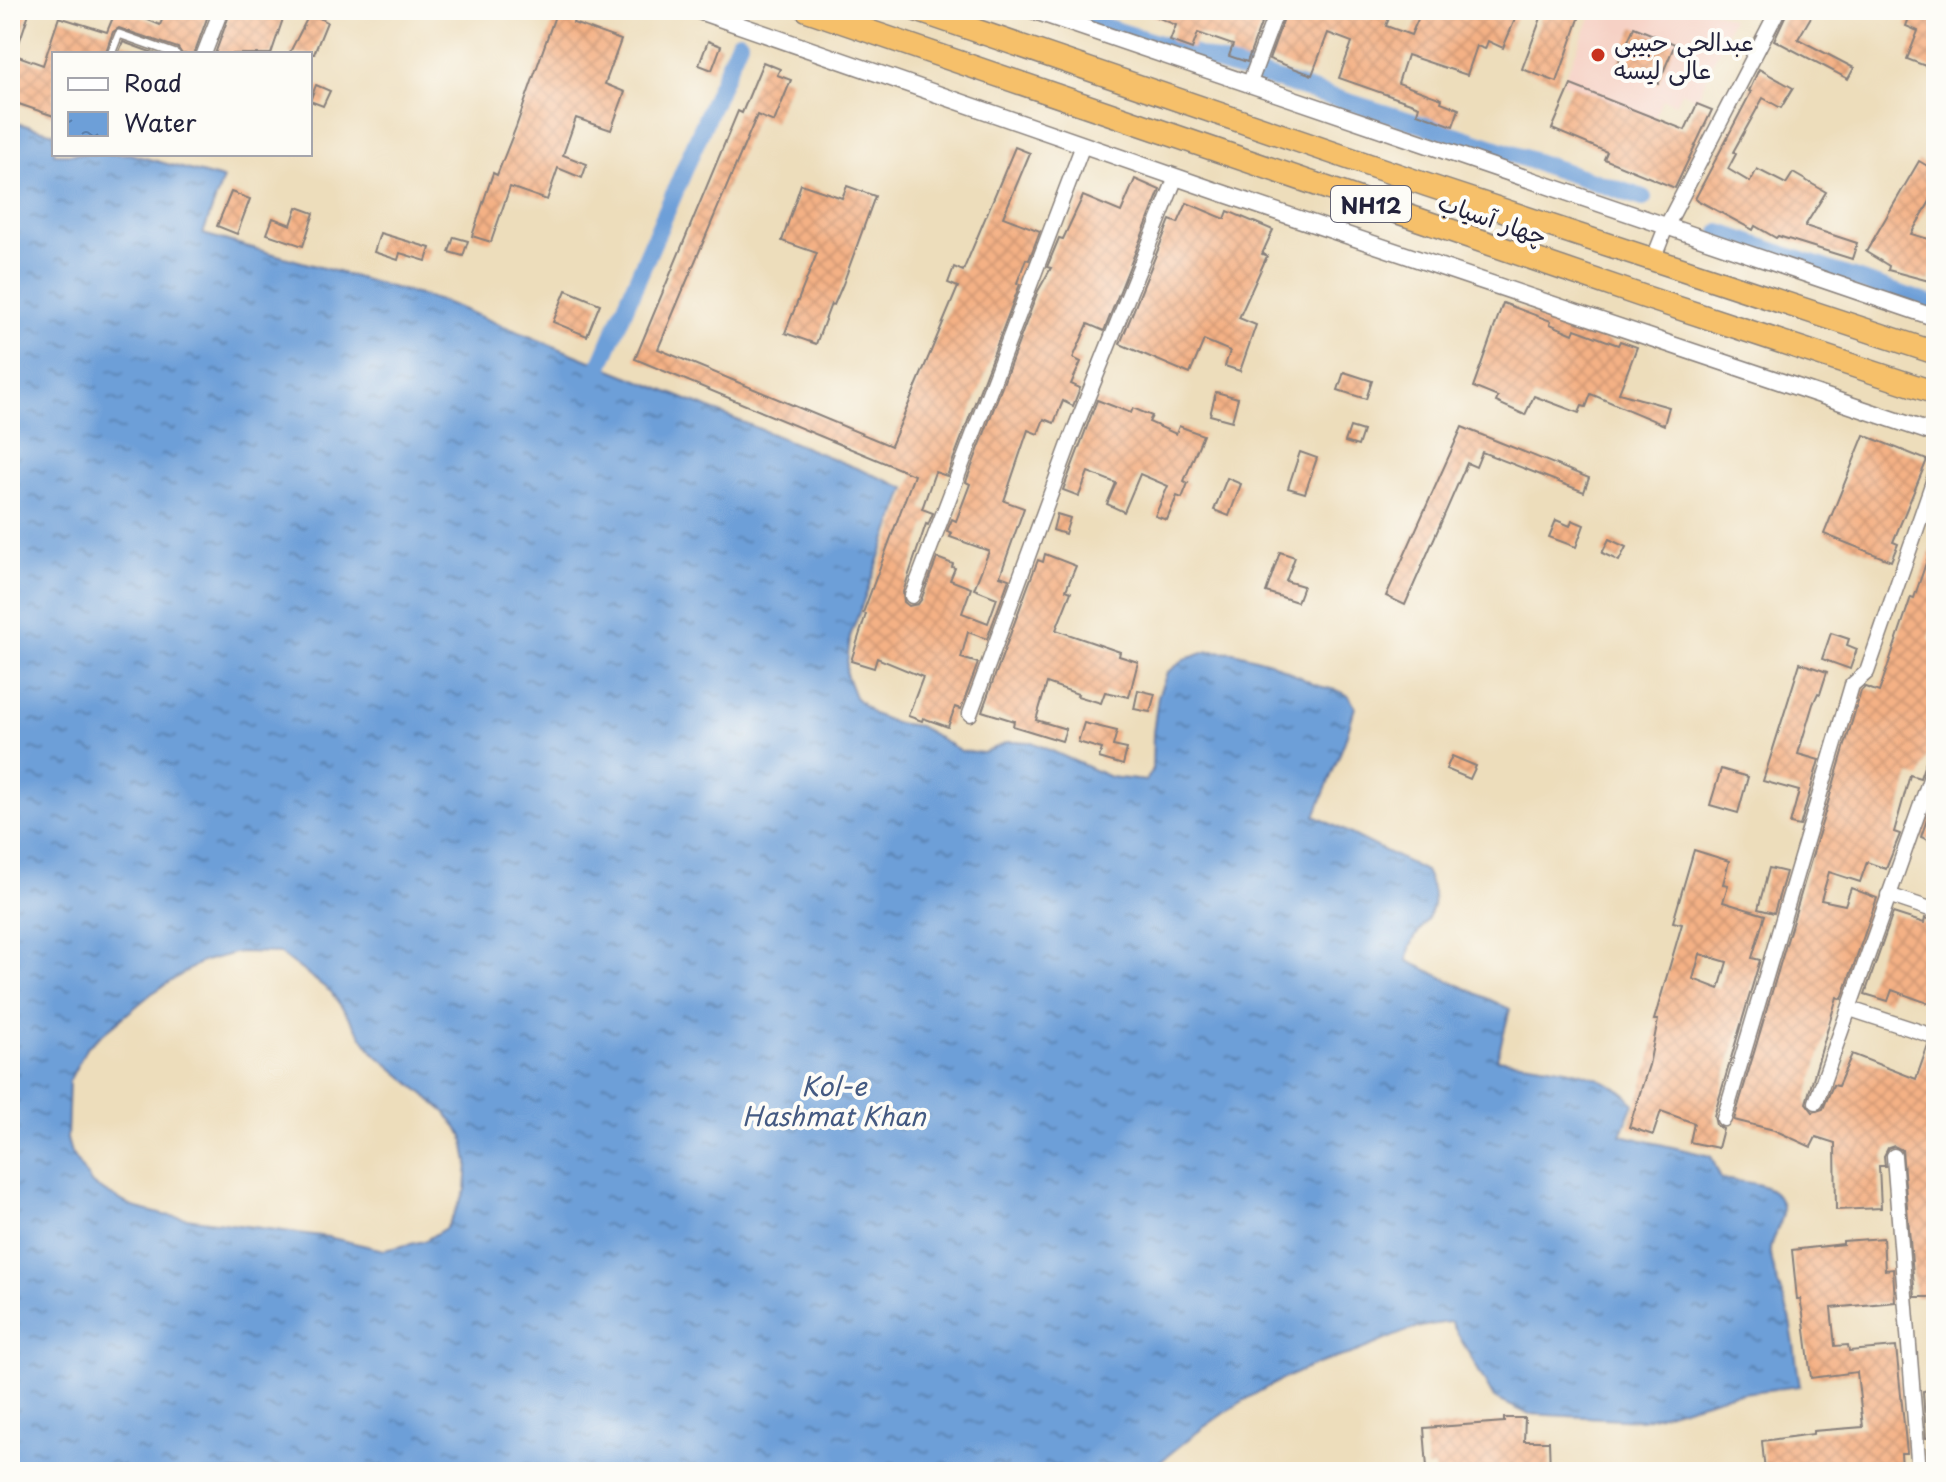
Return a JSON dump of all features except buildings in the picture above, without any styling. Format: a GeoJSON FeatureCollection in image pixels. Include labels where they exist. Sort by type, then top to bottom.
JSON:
{"type":"FeatureCollection","features":[{"type":"Feature","properties":{"kind":"highway","name":"چهار آسیاب"},"geometry":{"type":"LineString","coordinates":[[807,10],[1645,297],[1936,393]]}},
{"type":"Feature","properties":{"kind":"highway","name":"چهار آسیاب"},"geometry":{"type":"LineString","coordinates":[[916,10],[1427,185],[1936,353]]}},
{"type":"Feature","properties":{"kind":"street"},"geometry":{"type":"LineString","coordinates":[[205,52],[221,10]]}},
{"type":"Feature","properties":{"kind":"street"},"geometry":{"type":"LineString","coordinates":[[696,10],[1176,177],[1936,434]]}},
{"type":"Feature","properties":{"kind":"street"},"geometry":{"type":"LineString","coordinates":[[1032,10],[1252,76],[1666,227],[1936,318]]}},
{"type":"Feature","properties":{"kind":"street"},"geometry":{"type":"LineString","coordinates":[[1252,76],[1277,10]]}},
{"type":"Feature","properties":{"kind":"street"},"geometry":{"type":"LineString","coordinates":[[1653,260],[1666,227],[1778,10]]}},
{"type":"Feature","properties":{"kind":"street"},"geometry":{"type":"LineString","coordinates":[[912,596],[1083,145]]}},
{"type":"Feature","properties":{"kind":"street"},"geometry":{"type":"LineString","coordinates":[[970,714],[1072,436],[1176,177]]}},
{"type":"Feature","properties":{"kind":"street"},"geometry":{"type":"LineString","coordinates":[[1724,1119],[1852,685],[1867,672],[1936,473]]}},
{"type":"Feature","properties":{"kind":"street"},"geometry":{"type":"LineString","coordinates":[[1816,1102],[1936,762]]}},
{"type":"Feature","properties":{"kind":"street"},"geometry":{"type":"LineString","coordinates":[[1888,895],[1936,911]]}},
{"type":"Feature","properties":{"kind":"street"},"geometry":{"type":"LineString","coordinates":[[1850,1009],[1936,1037]]}},
{"type":"Feature","properties":{"kind":"street"},"geometry":{"type":"LineString","coordinates":[[1894,1156],[1919,1472]]}},
{"type":"Feature","properties":{"kind":"lane"},"geometry":{"type":"LineString","coordinates":[[112,52],[119,34],[170,52]]}},
{"type":"Feature","properties":{"kind":"shaded area","name":"عبدالحی حبیبی عالی لیسه"},"geometry":{"type":"Polygon","coordinates":[[[1594,10],[1711,10],[1732,19],[1697,99],[1681,92],[1676,104],[1662,99],[1653,122],[1562,83],[1594,10]],[[1634,27],[1617,66],[1658,84],[1674,45],[1634,27]]]}},
{"type":"Feature","properties":{"kind":"water","name":"Kol-e Hashmat Khan"},"geometry":{"type":"Polygon","coordinates":[[[10,121],[52,132],[52,156],[137,156],[223,179],[203,234],[444,302],[906,488],[850,637],[846,674],[855,697],[873,714],[895,723],[919,726],[961,751],[984,753],[1007,742],[1032,742],[1110,777],[1146,781],[1152,771],[1158,696],[1167,673],[1185,659],[1209,651],[1234,652],[1270,662],[1315,685],[1349,696],[1355,707],[1315,816],[1425,871],[1433,901],[1427,920],[1410,948],[1408,961],[1510,1009],[1497,1059],[1571,1070],[1607,1083],[1634,1104],[1621,1135],[1711,1156],[1721,1179],[1767,1188],[1782,1205],[1782,1219],[1770,1246],[1770,1254],[1790,1322],[1800,1386],[1727,1395],[1641,1420],[1528,1414],[1494,1398],[1451,1322],[1411,1330],[1318,1364],[1272,1385],[1208,1424],[1149,1472],[10,1472],[10,121]],[[239,952],[201,962],[151,994],[87,1047],[69,1081],[67,1139],[71,1153],[92,1184],[133,1207],[164,1215],[328,1237],[384,1250],[424,1241],[447,1227],[466,1190],[468,1162],[463,1136],[445,1112],[373,1052],[331,992],[279,953],[239,952]]]}},
{"type":"Feature","properties":{"kind":"waterway"},"geometry":{"type":"LineString","coordinates":[[1095,24],[1452,134],[1643,198]]}},
{"type":"Feature","properties":{"kind":"waterway"},"geometry":{"type":"LineString","coordinates":[[591,387],[739,42]]}},
{"type":"Feature","properties":{"kind":"waterway"},"geometry":{"type":"LineString","coordinates":[[1720,233],[1936,306]]}},
{"type":"Feature","properties":{"kind":"place","name":"عبدالحی حبیبی عالی لیسه"},"geometry":{"type":"Point","coordinates":[1598,55]}}]}
